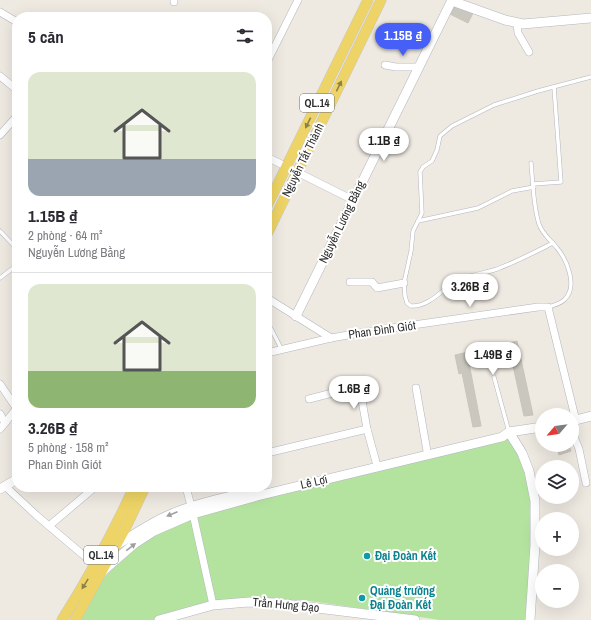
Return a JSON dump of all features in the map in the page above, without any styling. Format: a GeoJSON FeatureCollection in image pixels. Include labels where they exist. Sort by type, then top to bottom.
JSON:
{"type":"FeatureCollection","features":[{"type":"Feature","properties":{"kind":"main road","name":"Nguyễn Tất Thành"},"geometry":{"type":"LineString","coordinates":[[272,195],[368,0]]}},
{"type":"Feature","properties":{"kind":"main road","name":"Nguyễn Tất Thành"},"geometry":{"type":"LineString","coordinates":[[272,224],[381,0]]}},
{"type":"Feature","properties":{"kind":"main road","name":"QL.14"},"geometry":{"type":"LineString","coordinates":[[75,620],[132,492]]}},
{"type":"Feature","properties":{"kind":"main road","name":"QL.14"},"geometry":{"type":"LineString","coordinates":[[62,620],[99,565],[115,546],[143,492]]}},
{"type":"Feature","properties":{"kind":"main road"},"geometry":{"type":"LineString","coordinates":[[99,565],[115,546]]}},
{"type":"Feature","properties":{"kind":"street"},"geometry":{"type":"LineString","coordinates":[[272,52],[298,0]]}},
{"type":"Feature","properties":{"kind":"street"},"geometry":{"type":"LineString","coordinates":[[452,0],[517,23],[524,24],[591,18]]}},
{"type":"Feature","properties":{"kind":"street","name":"Nguyễn Lương Bằng"},"geometry":{"type":"LineString","coordinates":[[296,316],[452,0]]}},
{"type":"Feature","properties":{"kind":"street"},"geometry":{"type":"LineString","coordinates":[[0,12],[12,19]]}},
{"type":"Feature","properties":{"kind":"street"},"geometry":{"type":"LineString","coordinates":[[517,23],[518,32],[529,52]]}},
{"type":"Feature","properties":{"kind":"street"},"geometry":{"type":"LineString","coordinates":[[385,64],[396,67],[419,67]]}},
{"type":"Feature","properties":{"kind":"street"},"geometry":{"type":"LineString","coordinates":[[0,76],[12,86]]}},
{"type":"Feature","properties":{"kind":"street"},"geometry":{"type":"LineString","coordinates":[[0,136],[12,122]]}},
{"type":"Feature","properties":{"kind":"street"},"geometry":{"type":"LineString","coordinates":[[272,159],[354,200]]}},
{"type":"Feature","properties":{"kind":"street"},"geometry":{"type":"LineString","coordinates":[[350,282],[372,282],[377,288],[404,283]]}},
{"type":"Feature","properties":{"kind":"street"},"geometry":{"type":"LineString","coordinates":[[272,301],[331,338]]}},
{"type":"Feature","properties":{"kind":"street","name":"Phan Đình Giót"},"geometry":{"type":"LineString","coordinates":[[272,352],[331,338],[365,332],[538,307],[548,307]]}},
{"type":"Feature","properties":{"kind":"street"},"geometry":{"type":"LineString","coordinates":[[548,307],[571,408]]}},
{"type":"Feature","properties":{"kind":"street"},"geometry":{"type":"LineString","coordinates":[[0,384],[12,401]]}},
{"type":"Feature","properties":{"kind":"street"},"geometry":{"type":"LineString","coordinates":[[308,400],[358,387],[376,465]]}},
{"type":"Feature","properties":{"kind":"street"},"geometry":{"type":"LineString","coordinates":[[416,388],[427,451]]}},
{"type":"Feature","properties":{"kind":"street"},"geometry":{"type":"LineString","coordinates":[[0,414],[2,426]]}},
{"type":"Feature","properties":{"kind":"street"},"geometry":{"type":"LineString","coordinates":[[2,426],[12,414]]}},
{"type":"Feature","properties":{"kind":"street"},"geometry":{"type":"LineString","coordinates":[[579,420],[591,416]]}},
{"type":"Feature","properties":{"kind":"street","name":"Lê Lợi"},"geometry":{"type":"LineString","coordinates":[[99,565],[154,531],[192,510],[257,496],[376,465],[502,437],[509,432],[535,428]]}},
{"type":"Feature","properties":{"kind":"street"},"geometry":{"type":"LineString","coordinates":[[272,452],[367,429]]}},
{"type":"Feature","properties":{"kind":"street"},"geometry":{"type":"LineString","coordinates":[[272,486],[376,465],[501,432],[509,432],[522,453],[529,471],[535,501],[535,546],[530,620]]}},
{"type":"Feature","properties":{"kind":"street"},"geometry":{"type":"LineString","coordinates":[[579,449],[586,483]]}},
{"type":"Feature","properties":{"kind":"street"},"geometry":{"type":"LineString","coordinates":[[12,482],[2,488],[99,565]]}},
{"type":"Feature","properties":{"kind":"street"},"geometry":{"type":"LineString","coordinates":[[49,526],[89,492]]}},
{"type":"Feature","properties":{"kind":"street"},"geometry":{"type":"LineString","coordinates":[[187,492],[213,605]]}},
{"type":"Feature","properties":{"kind":"street"},"geometry":{"type":"LineString","coordinates":[[115,546],[161,518],[192,510],[246,492]]}},
{"type":"Feature","properties":{"kind":"street","name":"Trần Hưng Đạo"},"geometry":{"type":"LineString","coordinates":[[159,620],[213,605],[249,602],[276,603],[415,620]]}},
{"type":"Feature","properties":{"kind":"lane"},"geometry":{"type":"LineString","coordinates":[[553,243],[497,268],[458,281],[420,306],[409,305],[405,296],[404,283],[411,251],[412,231],[422,210],[420,172],[432,161],[437,150],[440,136],[443,132],[494,105],[591,76]]}},
{"type":"Feature","properties":{"kind":"lane"},"geometry":{"type":"LineString","coordinates":[[418,221],[474,209],[512,191],[533,185],[561,182],[554,87]]}},
{"type":"Feature","properties":{"kind":"lane"},"geometry":{"type":"LineString","coordinates":[[531,163],[539,222],[544,233],[558,248],[568,266],[571,286],[568,295],[564,300],[548,307]]}},
{"type":"Feature","properties":{"kind":"lane"},"geometry":{"type":"LineString","coordinates":[[0,231],[12,244]]}},
{"type":"Feature","properties":{"kind":"lane"},"geometry":{"type":"LineString","coordinates":[[0,278],[12,269]]}},
{"type":"Feature","properties":{"kind":"lane"},"geometry":{"type":"LineString","coordinates":[[272,331],[282,350]]}},
{"type":"Feature","properties":{"kind":"lane"},"geometry":{"type":"LineString","coordinates":[[494,377],[509,432]]}},
{"type":"Feature","properties":{"kind":"green space","name":"Đại Đoàn Kết"},"geometry":{"type":"Polygon","coordinates":[[[509,432],[533,487],[527,620],[440,620],[303,600],[249,602],[159,620],[79,620],[98,584],[120,561],[136,548],[193,514],[509,432]]]}},
{"type":"Feature","properties":{"kind":"building"},"geometry":{"type":"Polygon","coordinates":[[[461,5],[474,11],[468,23],[450,14],[453,7],[461,5]]]}},
{"type":"Feature","properties":{"kind":"building"},"geometry":{"type":"Polygon","coordinates":[[[517,341],[533,415],[524,416],[510,352],[469,363],[481,426],[473,427],[462,373],[459,374],[455,355],[517,341]]]}},
{"type":"Feature","properties":{"kind":"building"},"geometry":{"type":"Polygon","coordinates":[[[558,452],[568,452],[559,455],[558,452]]]}},
{"type":"Feature","properties":{"kind":"place","name":"Đại Đoàn Kết"},"geometry":{"type":"Point","coordinates":[367,556]}},
{"type":"Feature","properties":{"kind":"place","name":"Quảng trường Đại Đoàn Kết"},"geometry":{"type":"Point","coordinates":[362,598]}}]}
